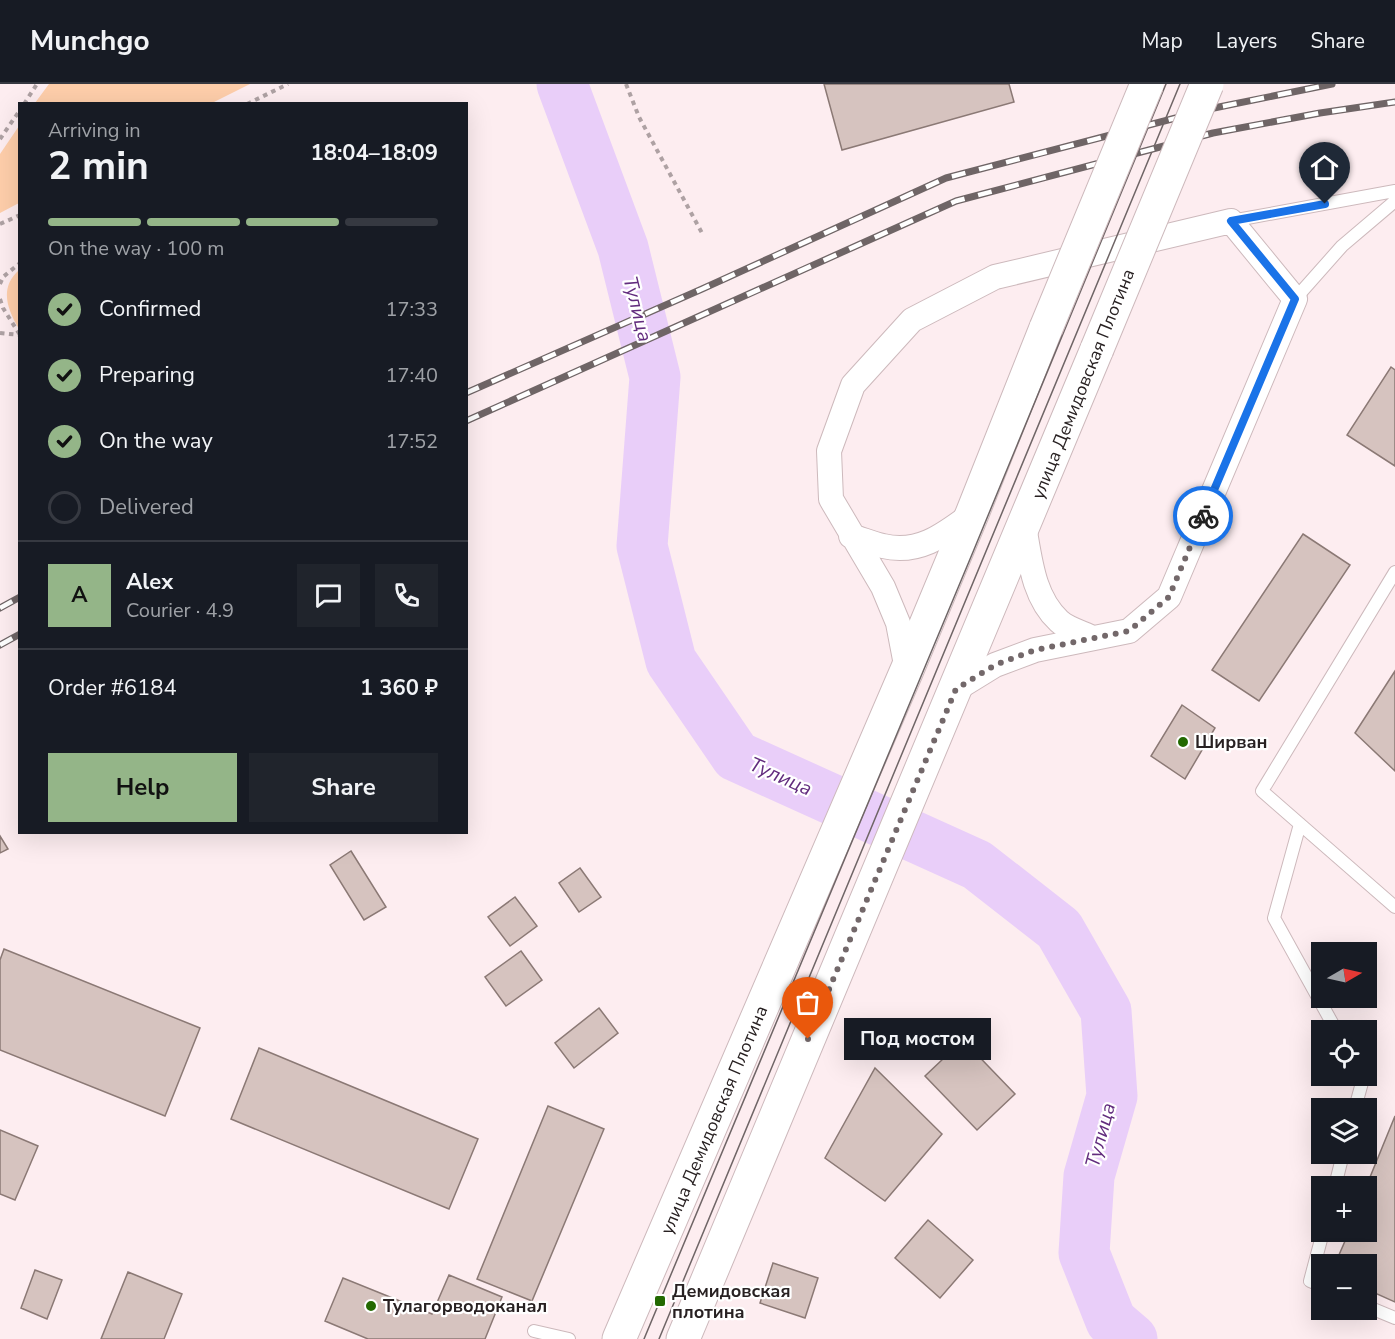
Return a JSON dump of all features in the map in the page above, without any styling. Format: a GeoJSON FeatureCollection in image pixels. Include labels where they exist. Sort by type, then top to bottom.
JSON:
{"type":"FeatureCollection","features":[{"type":"Feature","properties":{"kind":"main road","name":"улица Демидовская Плотина"},"geometry":{"type":"LineString","coordinates":[[619,1339],[907,670],[1147,84]]}},
{"type":"Feature","properties":{"kind":"main road","name":"улица Демидовская Плотина"},"geometry":{"type":"LineString","coordinates":[[683,1339],[1207,84]]}},
{"type":"Feature","properties":{"kind":"street"},"geometry":{"type":"LineString","coordinates":[[956,689],[995,665],[1035,650],[1129,631],[1169,597],[1295,299],[1231,221]]}},
{"type":"Feature","properties":{"kind":"street","name":"улица Демидовская Плотина"},"geometry":{"type":"LineString","coordinates":[[907,670],[898,623],[887,596],[831,498],[829,451],[853,385],[912,320],[995,277],[1231,221]]}},
{"type":"Feature","properties":{"kind":"street"},"geometry":{"type":"LineString","coordinates":[[851,536],[884,547],[908,548],[936,540],[972,514]]}},
{"type":"Feature","properties":{"kind":"street"},"geometry":{"type":"LineString","coordinates":[[1024,526],[1031,568],[1042,600],[1060,623],[1093,638]]}},
{"type":"Feature","properties":{"kind":"lane"},"geometry":{"type":"LineString","coordinates":[[1231,221],[1395,191]]}},
{"type":"Feature","properties":{"kind":"lane"},"geometry":{"type":"LineString","coordinates":[[1295,299],[1342,246],[1395,201]]}},
{"type":"Feature","properties":{"kind":"lane"},"geometry":{"type":"LineString","coordinates":[[1395,572],[1262,791],[1395,907]]}},
{"type":"Feature","properties":{"kind":"lane"},"geometry":{"type":"LineString","coordinates":[[1300,824],[1274,918],[1330,1020]]}},
{"type":"Feature","properties":{"kind":"lane"},"geometry":{"type":"LineString","coordinates":[[1377,1311],[1395,1318]]}},
{"type":"Feature","properties":{"kind":"lane"},"geometry":{"type":"LineString","coordinates":[[534,1331],[569,1339]]}},
{"type":"Feature","properties":{"kind":"path"},"geometry":{"type":"LineString","coordinates":[[25,102],[37,84]]}},
{"type":"Feature","properties":{"kind":"path"},"geometry":{"type":"LineString","coordinates":[[251,102],[288,84]]}},
{"type":"Feature","properties":{"kind":"path"},"geometry":{"type":"LineString","coordinates":[[626,84],[639,117],[702,233]]}},
{"type":"Feature","properties":{"kind":"path"},"geometry":{"type":"LineString","coordinates":[[0,139],[18,113]]}},
{"type":"Feature","properties":{"kind":"path"},"geometry":{"type":"LineString","coordinates":[[0,224],[18,216]]}},
{"type":"Feature","properties":{"kind":"path"},"geometry":{"type":"LineString","coordinates":[[0,284],[3,277],[18,265]]}},
{"type":"Feature","properties":{"kind":"path"},"geometry":{"type":"LineString","coordinates":[[0,299],[18,332]]}},
{"type":"Feature","properties":{"kind":"path"},"geometry":{"type":"LineString","coordinates":[[0,333],[18,335]]}},
{"type":"Feature","properties":{"kind":"shaded area"},"geometry":{"type":"Polygon","coordinates":[[[49,84],[250,84],[214,102],[36,102],[49,84]]]}},
{"type":"Feature","properties":{"kind":"shaded area"},"geometry":{"type":"Polygon","coordinates":[[[18,127],[18,204],[0,213],[0,154],[18,127]]]}},
{"type":"Feature","properties":{"kind":"shaded area"},"geometry":{"type":"Polygon","coordinates":[[[18,271],[18,327],[7,298],[9,283],[18,271]]]}},
{"type":"Feature","properties":{"kind":"building"},"geometry":{"type":"Polygon","coordinates":[[[824,84],[1009,84],[1014,102],[842,150],[824,84]]]}},
{"type":"Feature","properties":{"kind":"building"},"geometry":{"type":"Polygon","coordinates":[[[1391,367],[1395,370],[1395,466],[1347,435],[1391,367]]]}},
{"type":"Feature","properties":{"kind":"building"},"geometry":{"type":"Polygon","coordinates":[[[1303,534],[1350,565],[1259,701],[1212,670],[1303,534]]]}},
{"type":"Feature","properties":{"kind":"building"},"geometry":{"type":"Polygon","coordinates":[[[1395,671],[1395,771],[1355,733],[1395,671]]]}},
{"type":"Feature","properties":{"kind":"building","name":"Ширван"},"geometry":{"type":"Polygon","coordinates":[[[1182,705],[1215,728],[1185,779],[1151,756],[1182,705]]]}},
{"type":"Feature","properties":{"kind":"building"},"geometry":{"type":"Polygon","coordinates":[[[0,836],[8,849],[0,853],[0,836]]]}},
{"type":"Feature","properties":{"kind":"building"},"geometry":{"type":"Polygon","coordinates":[[[351,851],[386,907],[364,920],[330,865],[351,851]]]}},
{"type":"Feature","properties":{"kind":"building"},"geometry":{"type":"Polygon","coordinates":[[[580,868],[601,897],[579,912],[559,883],[580,868]]]}},
{"type":"Feature","properties":{"kind":"building"},"geometry":{"type":"Polygon","coordinates":[[[515,897],[537,926],[510,946],[488,917],[515,897]]]}},
{"type":"Feature","properties":{"kind":"building"},"geometry":{"type":"Polygon","coordinates":[[[4,949],[200,1028],[165,1116],[0,1050],[0,960],[4,949]]]}},
{"type":"Feature","properties":{"kind":"building"},"geometry":{"type":"Polygon","coordinates":[[[521,951],[542,980],[506,1006],[485,977],[521,951]]]}},
{"type":"Feature","properties":{"kind":"building"},"geometry":{"type":"Polygon","coordinates":[[[599,1008],[618,1033],[574,1068],[555,1043],[599,1008]]]}},
{"type":"Feature","properties":{"kind":"building"},"geometry":{"type":"Polygon","coordinates":[[[963,1040],[1015,1094],[977,1130],[925,1076],[963,1040]]]}},
{"type":"Feature","properties":{"kind":"building"},"geometry":{"type":"Polygon","coordinates":[[[259,1048],[478,1139],[449,1209],[231,1119],[259,1048]]]}},
{"type":"Feature","properties":{"kind":"building"},"geometry":{"type":"Polygon","coordinates":[[[875,1068],[942,1134],[885,1201],[825,1158],[875,1068]]]}},
{"type":"Feature","properties":{"kind":"building"},"geometry":{"type":"Polygon","coordinates":[[[548,1106],[604,1129],[532,1301],[477,1279],[548,1106]]]}},
{"type":"Feature","properties":{"kind":"building"},"geometry":{"type":"Polygon","coordinates":[[[1395,1116],[1395,1302],[1377,1294],[1377,1254],[1339,1254],[1345,1242],[1377,1242],[1377,1176],[1370,1176],[1395,1116]]]}},
{"type":"Feature","properties":{"kind":"building"},"geometry":{"type":"Polygon","coordinates":[[[0,1130],[38,1146],[15,1200],[0,1194],[0,1130]]]}},
{"type":"Feature","properties":{"kind":"building"},"geometry":{"type":"Polygon","coordinates":[[[928,1220],[973,1260],[940,1298],[895,1258],[928,1220]]]}},
{"type":"Feature","properties":{"kind":"building"},"geometry":{"type":"Polygon","coordinates":[[[773,1263],[818,1278],[805,1318],[760,1303],[773,1263]]]}},
{"type":"Feature","properties":{"kind":"building"},"geometry":{"type":"Polygon","coordinates":[[[35,1270],[62,1280],[47,1319],[21,1308],[35,1270]]]}},
{"type":"Feature","properties":{"kind":"building"},"geometry":{"type":"Polygon","coordinates":[[[128,1272],[182,1294],[164,1339],[101,1339],[128,1272]]]}},
{"type":"Feature","properties":{"kind":"building","name":"Тулагорводоканал"},"geometry":{"type":"Polygon","coordinates":[[[449,1275],[502,1297],[485,1339],[368,1339],[325,1321],[343,1278],[432,1314],[449,1275]]]}},
{"type":"Feature","properties":{"kind":"waterway","name":"Тулица"},"geometry":{"type":"LineString","coordinates":[[562,84],[623,248],[655,377],[642,546],[671,661],[736,756],[977,865],[1059,929],[1106,1011],[1112,1096],[1089,1176],[1084,1253],[1111,1321],[1132,1339]]}},
{"type":"Feature","properties":{"kind":"tram line"},"geometry":{"type":"LineString","coordinates":[[644,1339],[1166,84]]}},
{"type":"Feature","properties":{"kind":"tram line"},"geometry":{"type":"LineString","coordinates":[[659,1339],[1180,84]]}},
{"type":"Feature","properties":{"kind":"railway"},"geometry":{"type":"LineString","coordinates":[[468,392],[946,178],[1214,108],[1332,84]]}},
{"type":"Feature","properties":{"kind":"railway"},"geometry":{"type":"LineString","coordinates":[[468,420],[956,201],[1213,133],[1395,102]]}},
{"type":"Feature","properties":{"kind":"railway"},"geometry":{"type":"LineString","coordinates":[[0,608],[18,598]]}},
{"type":"Feature","properties":{"kind":"railway"},"geometry":{"type":"LineString","coordinates":[[0,645],[18,635]]}},
{"type":"Feature","properties":{"kind":"way so far"},"geometry":{"type":"LineString","coordinates":[[808,1039],[956,689],[995,665],[1035,650],[1129,631],[1169,597],[1203,516]]}},
{"type":"Feature","properties":{"kind":"place","name":"Ширван"},"geometry":{"type":"Point","coordinates":[1183,742]}},
{"type":"Feature","properties":{"kind":"place","name":"Под мостом"},"geometry":{"type":"Point","coordinates":[808,1039]}},
{"type":"Feature","properties":{"kind":"place","name":"Демидовская плотина"},"geometry":{"type":"Point","coordinates":[660,1301]}},
{"type":"Feature","properties":{"kind":"place","name":"Тулагорводоканал"},"geometry":{"type":"Point","coordinates":[371,1306]}},
{"type":"Feature","properties":{"kind":"route"},"geometry":{"type":"LineString","coordinates":[[1203,516],[1295,299],[1231,221],[1325,204]]}}]}
